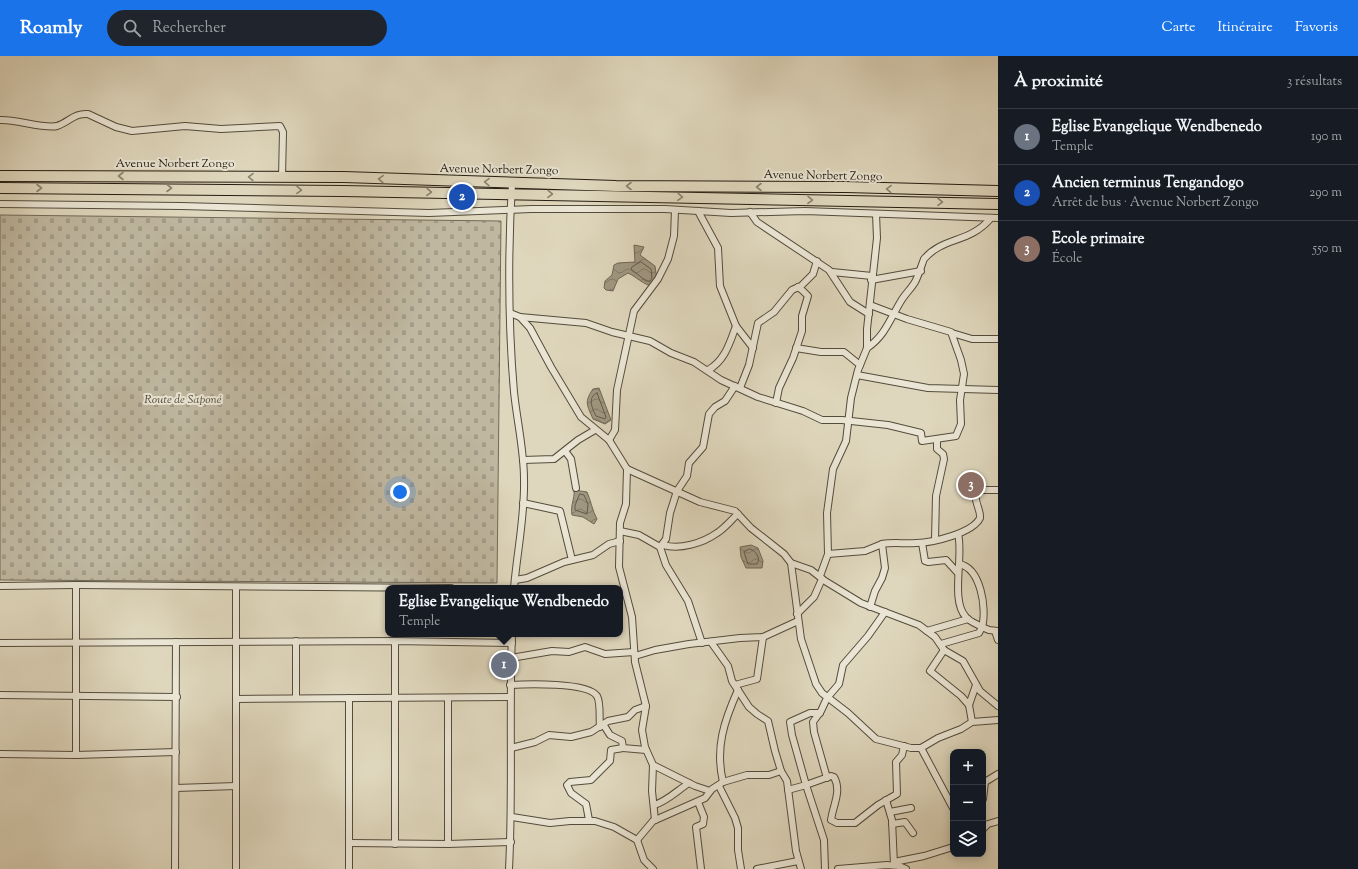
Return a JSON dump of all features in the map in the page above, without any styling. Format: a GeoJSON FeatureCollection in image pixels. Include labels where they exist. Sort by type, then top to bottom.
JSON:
{"type":"FeatureCollection","features":[{"type":"Feature","properties":{"kind":"main road","name":"Avenue Norbert Zongo"},"geometry":{"type":"LineString","coordinates":[[0,176],[282,177],[616,186],[838,187],[998,191]]}},
{"type":"Feature","properties":{"kind":"main road","name":"Avenue Norbert Zongo"},"geometry":{"type":"LineString","coordinates":[[0,188],[179,188],[512,193],[998,204]]}},
{"type":"Feature","properties":{"kind":"street"},"geometry":{"type":"LineString","coordinates":[[0,120],[56,126],[77,114],[83,113],[132,131],[185,126],[221,129],[280,126],[283,132],[282,177]]}},
{"type":"Feature","properties":{"kind":"street"},"geometry":{"type":"LineString","coordinates":[[512,183],[509,210],[510,313],[514,393],[523,460],[523,503],[514,585]]}},
{"type":"Feature","properties":{"kind":"street"},"geometry":{"type":"LineString","coordinates":[[0,204],[181,206],[429,213],[595,208],[731,213],[876,214],[998,218]]}},
{"type":"Feature","properties":{"kind":"street"},"geometry":{"type":"LineString","coordinates":[[609,440],[615,430],[617,390],[634,311],[658,279],[668,259],[674,236],[675,210]]}},
{"type":"Feature","properties":{"kind":"street"},"geometry":{"type":"LineString","coordinates":[[698,211],[718,248],[720,286],[736,326],[753,348]]}},
{"type":"Feature","properties":{"kind":"street"},"geometry":{"type":"LineString","coordinates":[[750,212],[757,222],[832,272],[850,302],[868,314]]}},
{"type":"Feature","properties":{"kind":"street"},"geometry":{"type":"LineString","coordinates":[[797,614],[814,597],[828,554],[826,524],[830,484],[835,462],[846,440],[857,375],[867,348],[868,314],[877,238],[876,214]]}},
{"type":"Feature","properties":{"kind":"street"},"geometry":{"type":"LineString","coordinates":[[867,348],[881,337],[901,301],[921,271],[923,261],[937,248],[975,233],[991,218]]}},
{"type":"Feature","properties":{"kind":"street"},"geometry":{"type":"LineString","coordinates":[[702,643],[688,601],[666,565],[662,546],[666,537],[669,516],[677,491],[687,476],[690,461],[703,447],[709,414],[715,407],[725,401],[738,387],[749,365],[759,322],[774,312],[792,290],[814,274],[817,261]]}},
{"type":"Feature","properties":{"kind":"street"},"geometry":{"type":"LineString","coordinates":[[832,272],[872,278],[921,271]]}},
{"type":"Feature","properties":{"kind":"street"},"geometry":{"type":"LineString","coordinates":[[776,403],[779,388],[802,331],[802,316],[808,296],[798,287]]}},
{"type":"Feature","properties":{"kind":"street"},"geometry":{"type":"LineString","coordinates":[[870,305],[949,330],[952,333],[972,339],[998,339]]}},
{"type":"Feature","properties":{"kind":"street"},"geometry":{"type":"LineString","coordinates":[[510,313],[520,317],[586,323],[612,332],[630,335],[650,341],[708,370],[721,380],[776,403],[803,411],[822,420],[848,421],[915,431],[921,433],[922,441],[956,435],[961,424],[962,390],[964,379],[963,366],[952,333]]}},
{"type":"Feature","properties":{"kind":"street"},"geometry":{"type":"LineString","coordinates":[[520,317],[530,328],[581,417],[609,440],[628,469],[700,502],[729,508],[738,514],[751,528],[784,554],[791,563],[802,644],[819,689],[827,698],[848,713],[876,739],[904,746],[921,748],[938,738],[962,729],[972,722],[998,720]]}},
{"type":"Feature","properties":{"kind":"street"},"geometry":{"type":"LineString","coordinates":[[708,370],[714,367],[729,347],[736,326]]}},
{"type":"Feature","properties":{"kind":"street"},"geometry":{"type":"LineString","coordinates":[[796,348],[821,352],[844,352],[860,366]]}},
{"type":"Feature","properties":{"kind":"street"},"geometry":{"type":"LineString","coordinates":[[857,375],[928,388],[998,390]]}},
{"type":"Feature","properties":{"kind":"street"},"geometry":{"type":"LineString","coordinates":[[523,460],[551,460],[595,430]]}},
{"type":"Feature","properties":{"kind":"street"},"geometry":{"type":"LineString","coordinates":[[935,540],[936,496],[944,459],[943,454],[937,450],[937,439]]}},
{"type":"Feature","properties":{"kind":"street"},"geometry":{"type":"LineString","coordinates":[[565,451],[571,459],[576,488]]}},
{"type":"Feature","properties":{"kind":"street"},"geometry":{"type":"LineString","coordinates":[[628,469],[626,504],[620,521],[619,567],[632,617],[635,654],[646,706],[642,729],[646,750],[653,765],[652,791],[655,820]]}},
{"type":"Feature","properties":{"kind":"street"},"geometry":{"type":"LineString","coordinates":[[828,554],[865,551],[882,544],[896,542],[922,543],[958,534],[969,529],[979,520],[980,510],[976,496],[978,492],[998,490]]}},
{"type":"Feature","properties":{"kind":"street"},"geometry":{"type":"LineString","coordinates":[[523,503],[560,511],[572,560]]}},
{"type":"Feature","properties":{"kind":"street"},"geometry":{"type":"LineString","coordinates":[[620,531],[639,535],[662,546],[677,547],[704,540],[718,532],[738,514]]}},
{"type":"Feature","properties":{"kind":"street"},"geometry":{"type":"LineString","coordinates":[[958,534],[960,540],[959,564],[957,572],[961,608],[968,619],[982,627],[996,631],[998,640]]}},
{"type":"Feature","properties":{"kind":"street"},"geometry":{"type":"LineString","coordinates":[[515,580],[527,578],[572,560],[591,556],[609,544],[620,541]]}},
{"type":"Feature","properties":{"kind":"street"},"geometry":{"type":"LineString","coordinates":[[922,543],[925,561],[946,560],[957,572]]}},
{"type":"Feature","properties":{"kind":"street"},"geometry":{"type":"LineString","coordinates":[[870,607],[874,591],[882,578],[885,568],[882,544]]}},
{"type":"Feature","properties":{"kind":"street"},"geometry":{"type":"LineString","coordinates":[[791,563],[808,568],[849,596],[870,607],[909,620],[927,631],[942,647],[963,661],[976,685],[991,701],[998,706]]}},
{"type":"Feature","properties":{"kind":"street"},"geometry":{"type":"LineString","coordinates":[[959,564],[966,565],[971,569],[980,590],[984,617],[982,627],[979,633],[942,647],[930,671],[961,696],[969,705]]}},
{"type":"Feature","properties":{"kind":"street"},"geometry":{"type":"LineString","coordinates":[[0,586],[76,585],[385,588]]}},
{"type":"Feature","properties":{"kind":"street"},"geometry":{"type":"LineString","coordinates":[[76,585],[78,696],[76,755]]}},
{"type":"Feature","properties":{"kind":"street"},"geometry":{"type":"LineString","coordinates":[[236,587],[236,869]]}},
{"type":"Feature","properties":{"kind":"street"},"geometry":{"type":"LineString","coordinates":[[827,778],[813,726],[814,720],[820,713],[827,698],[839,684],[843,665],[868,636],[885,612]]}},
{"type":"Feature","properties":{"kind":"street"},"geometry":{"type":"LineString","coordinates":[[927,631],[968,619]]}},
{"type":"Feature","properties":{"kind":"street"},"geometry":{"type":"LineString","coordinates":[[511,658],[552,651],[569,652],[584,647],[605,654],[635,654],[702,643],[740,638],[763,637],[798,622]]}},
{"type":"Feature","properties":{"kind":"street"},"geometry":{"type":"LineString","coordinates":[[509,869],[512,816],[510,685],[512,637]]}},
{"type":"Feature","properties":{"kind":"street"},"geometry":{"type":"LineString","coordinates":[[741,869],[738,850],[738,828],[721,784],[719,756],[721,738],[736,688],[758,678],[759,658],[763,637]]}},
{"type":"Feature","properties":{"kind":"street"},"geometry":{"type":"LineString","coordinates":[[0,643],[296,641],[512,643]]}},
{"type":"Feature","properties":{"kind":"street"},"geometry":{"type":"LineString","coordinates":[[296,641],[296,698]]}},
{"type":"Feature","properties":{"kind":"street"},"geometry":{"type":"LineString","coordinates":[[395,641],[395,844]]}},
{"type":"Feature","properties":{"kind":"street"},"geometry":{"type":"LineString","coordinates":[[175,869],[177,697],[176,642]]}},
{"type":"Feature","properties":{"kind":"street"},"geometry":{"type":"LineString","coordinates":[[711,642],[728,666],[731,680],[736,688],[755,712],[768,719],[771,737],[782,771],[786,778],[798,861],[801,869]]}},
{"type":"Feature","properties":{"kind":"street"},"geometry":{"type":"LineString","coordinates":[[510,685],[572,687],[592,691],[599,700],[602,726],[610,735],[622,741],[623,748]]}},
{"type":"Feature","properties":{"kind":"street"},"geometry":{"type":"LineString","coordinates":[[972,722],[969,705],[976,685]]}},
{"type":"Feature","properties":{"kind":"street"},"geometry":{"type":"LineString","coordinates":[[0,696],[177,697]]}},
{"type":"Feature","properties":{"kind":"street"},"geometry":{"type":"LineString","coordinates":[[236,699],[510,697]]}},
{"type":"Feature","properties":{"kind":"street"},"geometry":{"type":"LineString","coordinates":[[349,698],[349,869]]}},
{"type":"Feature","properties":{"kind":"street"},"geometry":{"type":"LineString","coordinates":[[448,698],[448,844]]}},
{"type":"Feature","properties":{"kind":"street"},"geometry":{"type":"LineString","coordinates":[[511,748],[535,742],[549,735],[580,735],[594,731],[610,720],[628,717],[635,710],[646,706]]}},
{"type":"Feature","properties":{"kind":"street"},"geometry":{"type":"LineString","coordinates":[[820,713],[810,713],[790,722],[792,735],[806,785],[824,840],[826,852],[824,869]]}},
{"type":"Feature","properties":{"kind":"street"},"geometry":{"type":"LineString","coordinates":[[788,790],[834,777],[837,784],[837,799],[831,820],[833,822],[855,823],[897,793],[896,762],[902,755],[904,746]]}},
{"type":"Feature","properties":{"kind":"street"},"geometry":{"type":"LineString","coordinates":[[589,820],[586,804],[571,793],[568,784],[572,782],[586,782],[593,779],[610,761],[611,750],[623,748],[646,750]]}},
{"type":"Feature","properties":{"kind":"street"},"geometry":{"type":"LineString","coordinates":[[921,748],[950,802]]}},
{"type":"Feature","properties":{"kind":"street"},"geometry":{"type":"LineString","coordinates":[[0,754],[76,755],[176,752]]}},
{"type":"Feature","properties":{"kind":"street"},"geometry":{"type":"LineString","coordinates":[[653,765],[710,791]]}},
{"type":"Feature","properties":{"kind":"street"},"geometry":{"type":"LineString","coordinates":[[637,840],[655,820],[698,802],[707,797],[710,791],[721,784],[746,775],[769,776],[782,771]]}},
{"type":"Feature","properties":{"kind":"street"},"geometry":{"type":"LineString","coordinates":[[985,785],[985,782],[998,774]]}},
{"type":"Feature","properties":{"kind":"street"},"geometry":{"type":"LineString","coordinates":[[654,806],[690,783]]}},
{"type":"Feature","properties":{"kind":"street"},"geometry":{"type":"LineString","coordinates":[[176,788],[236,786]]}},
{"type":"Feature","properties":{"kind":"street"},"geometry":{"type":"LineString","coordinates":[[886,800],[892,824],[894,863]]}},
{"type":"Feature","properties":{"kind":"street"},"geometry":{"type":"LineString","coordinates":[[698,802],[704,821],[696,827],[701,869]]}},
{"type":"Feature","properties":{"kind":"street"},"geometry":{"type":"LineString","coordinates":[[890,812],[911,808]]}},
{"type":"Feature","properties":{"kind":"street"},"geometry":{"type":"LineString","coordinates":[[512,816],[550,823],[589,820],[614,827],[637,840],[642,858],[653,869]]}},
{"type":"Feature","properties":{"kind":"street"},"geometry":{"type":"LineString","coordinates":[[986,826],[998,820]]}},
{"type":"Feature","properties":{"kind":"street"},"geometry":{"type":"LineString","coordinates":[[892,824],[905,822],[912,833]]}},
{"type":"Feature","properties":{"kind":"street"},"geometry":{"type":"LineString","coordinates":[[349,843],[448,844],[511,842]]}},
{"type":"Feature","properties":{"kind":"street"},"geometry":{"type":"LineString","coordinates":[[838,869],[878,867],[950,848]]}},
{"type":"Feature","properties":{"kind":"street"},"geometry":{"type":"LineString","coordinates":[[757,869],[798,861]]}},
{"type":"Feature","properties":{"kind":"street"},"geometry":{"type":"LineString","coordinates":[[894,863],[906,869]]}},
{"type":"Feature","properties":{"kind":"green space","name":"Route de Saponé"},"geometry":{"type":"Polygon","coordinates":[[[0,215],[501,221],[497,583],[0,580],[0,215]]]}},
{"type":"Feature","properties":{"kind":"water"},"geometry":{"type":"Polygon","coordinates":[[[634,245],[644,247],[640,255],[655,266],[657,280],[652,286],[645,284],[628,273],[618,279],[613,291],[606,290],[604,288],[605,281],[612,275],[614,265],[618,263],[635,262],[634,245]]]}},
{"type":"Feature","properties":{"kind":"water"},"geometry":{"type":"Polygon","coordinates":[[[599,388],[611,420],[605,424],[593,419],[587,404],[588,397],[593,389],[599,388]]]}},
{"type":"Feature","properties":{"kind":"water"},"geometry":{"type":"Polygon","coordinates":[[[574,490],[587,492],[597,519],[594,524],[583,517],[572,515],[574,490]]]}},
{"type":"Feature","properties":{"kind":"water"},"geometry":{"type":"Polygon","coordinates":[[[751,545],[758,548],[763,561],[762,568],[746,568],[741,557],[740,547],[751,545]]]}},
{"type":"Feature","properties":{"kind":"place","name":"Ancien terminus Tengandogo"},"geometry":{"type":"Point","coordinates":[462,197]}},
{"type":"Feature","properties":{"kind":"place","name":"Ecole primaire"},"geometry":{"type":"Point","coordinates":[971,485]}},
{"type":"Feature","properties":{"kind":"place","name":"Eglise Evangelique Wendbenedo"},"geometry":{"type":"Point","coordinates":[504,665]}}]}
